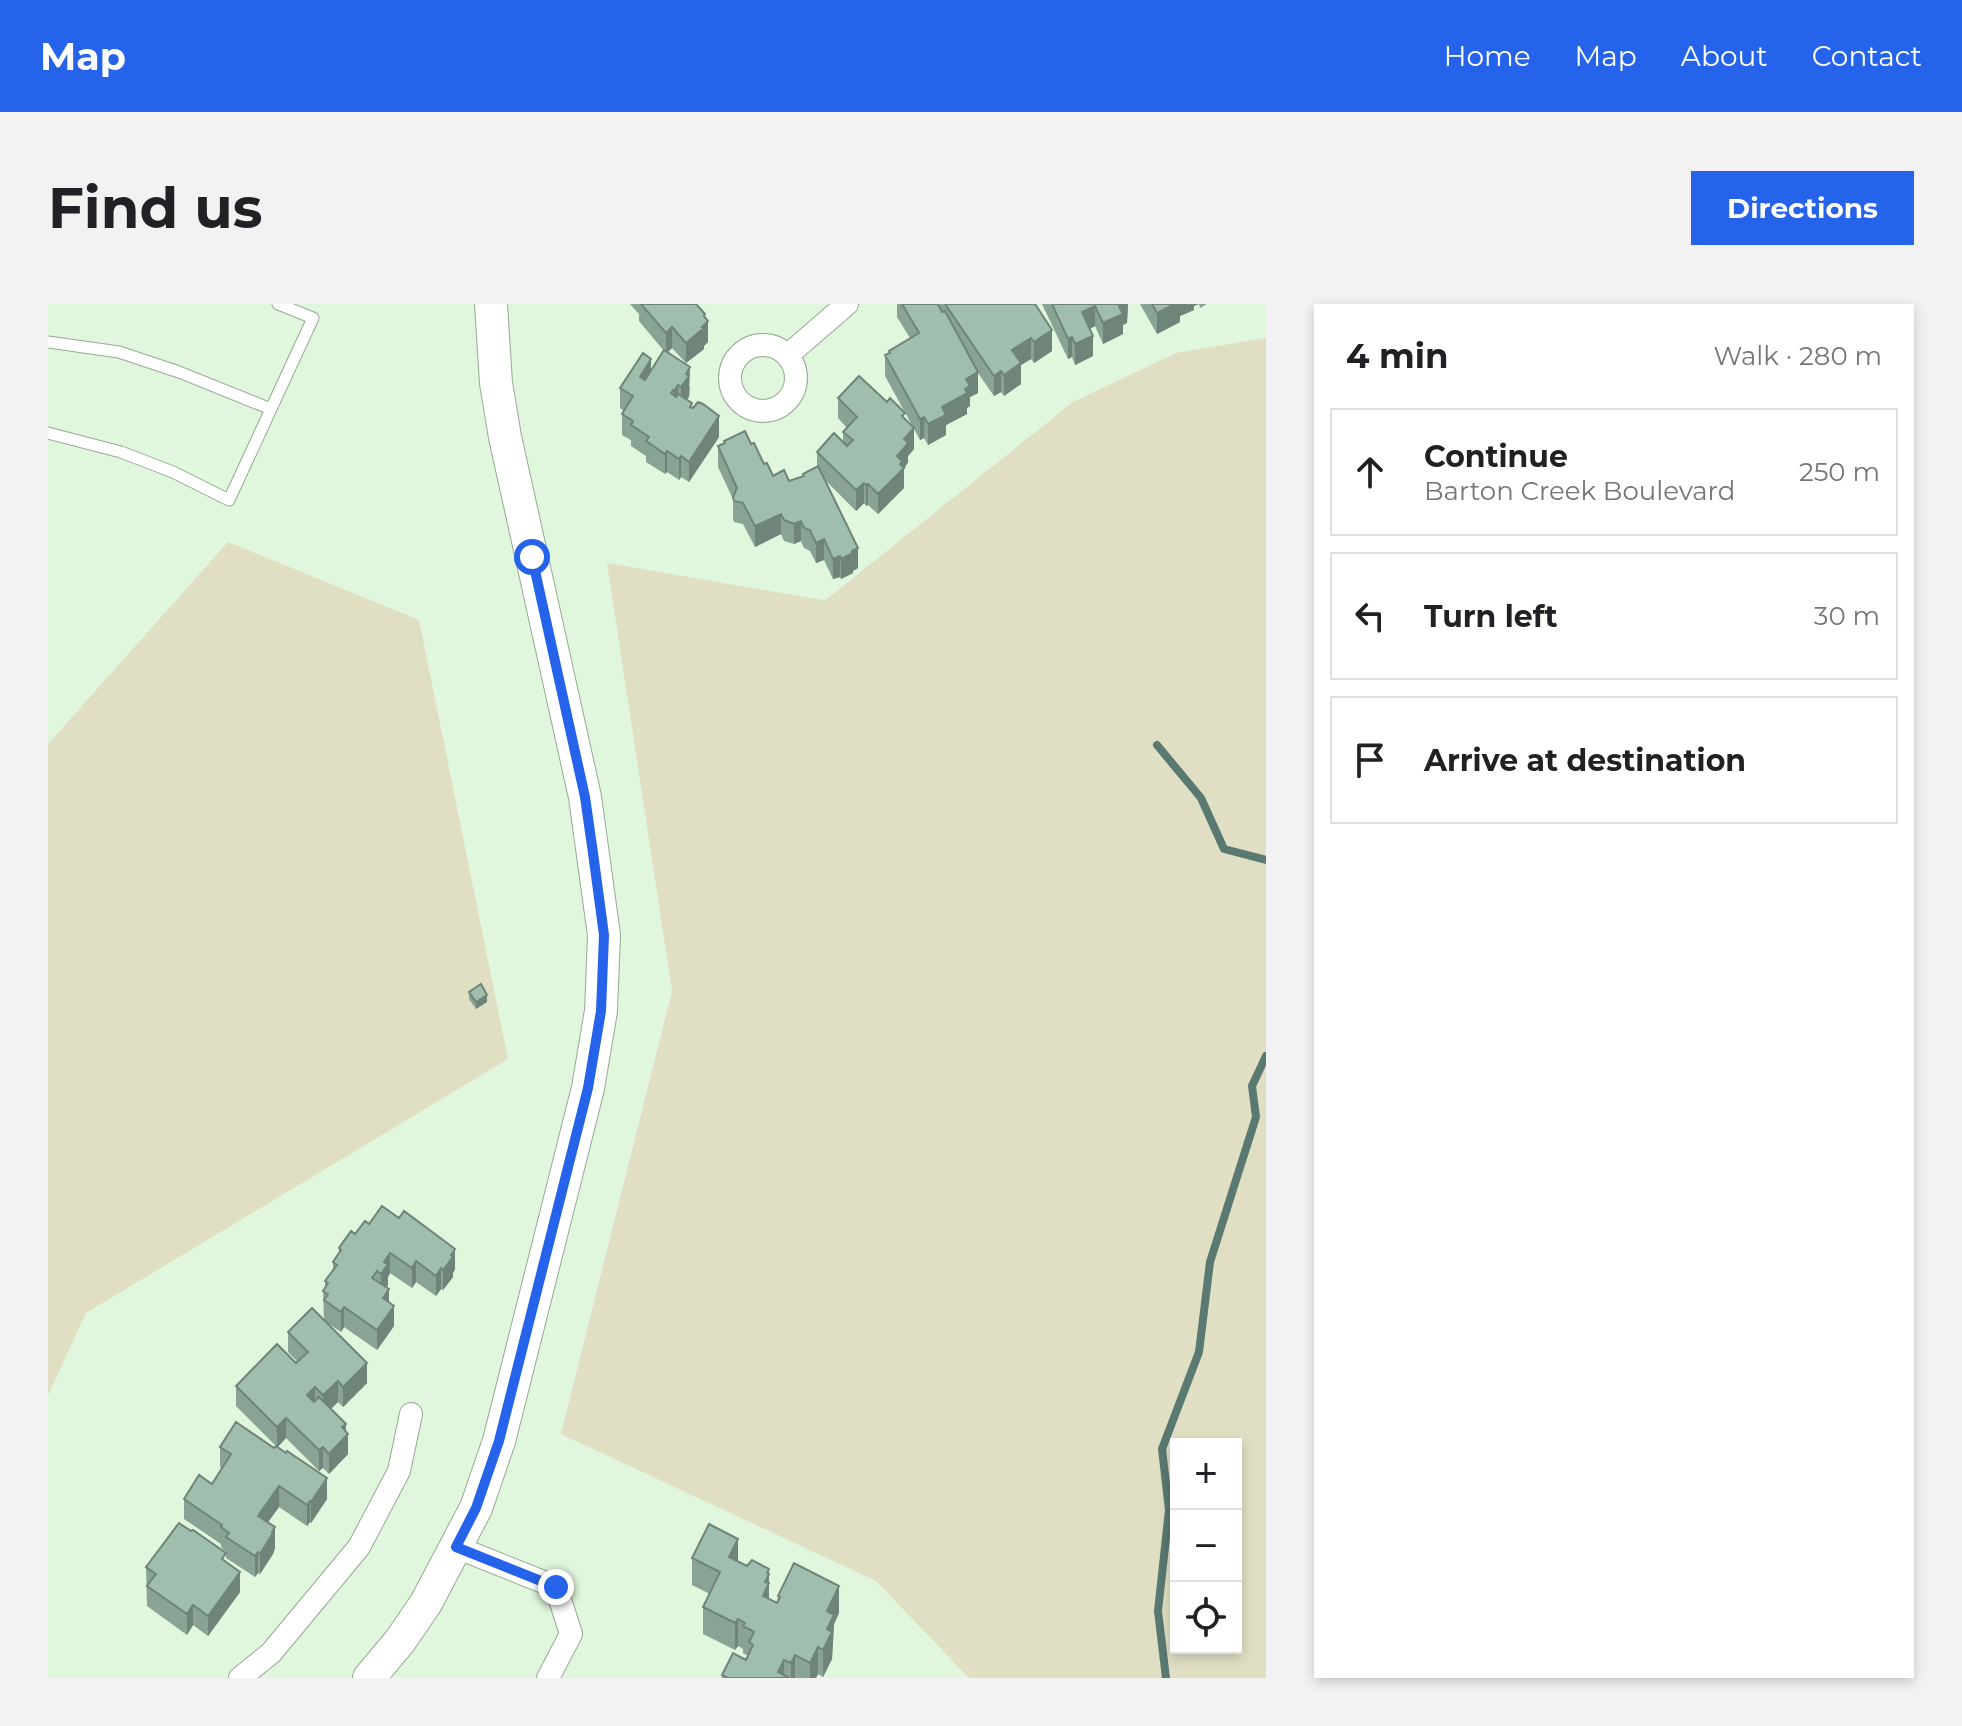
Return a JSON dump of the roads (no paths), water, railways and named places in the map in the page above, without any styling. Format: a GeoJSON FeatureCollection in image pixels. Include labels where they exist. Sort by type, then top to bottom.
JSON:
{"type":"FeatureCollection","features":[{"type":"Feature","properties":{"kind":"street"},"geometry":{"type":"LineString","coordinates":[[369,1678],[426,1603],[476,1508],[499,1441],[588,1088],[601,1011],[604,935],[585,797],[505,437],[496,383],[491,304]]}},
{"type":"Feature","properties":{"kind":"street"},"geometry":{"type":"LineString","coordinates":[[788,355],[847,304]]}},
{"type":"Feature","properties":{"kind":"street"},"geometry":{"type":"LineString","coordinates":[[240,1678],[271,1653],[359,1547],[399,1471],[411,1414]]}},
{"type":"Feature","properties":{"kind":"street"},"geometry":{"type":"LineString","coordinates":[[456,1547],[556,1587],[571,1634],[548,1678]]}},
{"type":"Feature","properties":{"kind":"lane"},"geometry":{"type":"LineString","coordinates":[[48,433],[134,457],[173,472],[229,500],[313,318],[278,304]]}},
{"type":"Feature","properties":{"kind":"lane"},"geometry":{"type":"LineString","coordinates":[[48,342],[119,352],[271,409]]}},
{"type":"Feature","properties":{"kind":"waterway"},"geometry":{"type":"LineString","coordinates":[[1157,745],[1201,798],[1224,849],[1266,860]]}},
{"type":"Feature","properties":{"kind":"waterway"},"geometry":{"type":"LineString","coordinates":[[1166,1678],[1158,1611],[1169,1510],[1162,1449],[1199,1352],[1210,1262],[1256,1117],[1252,1086],[1266,1056]]}}]}
